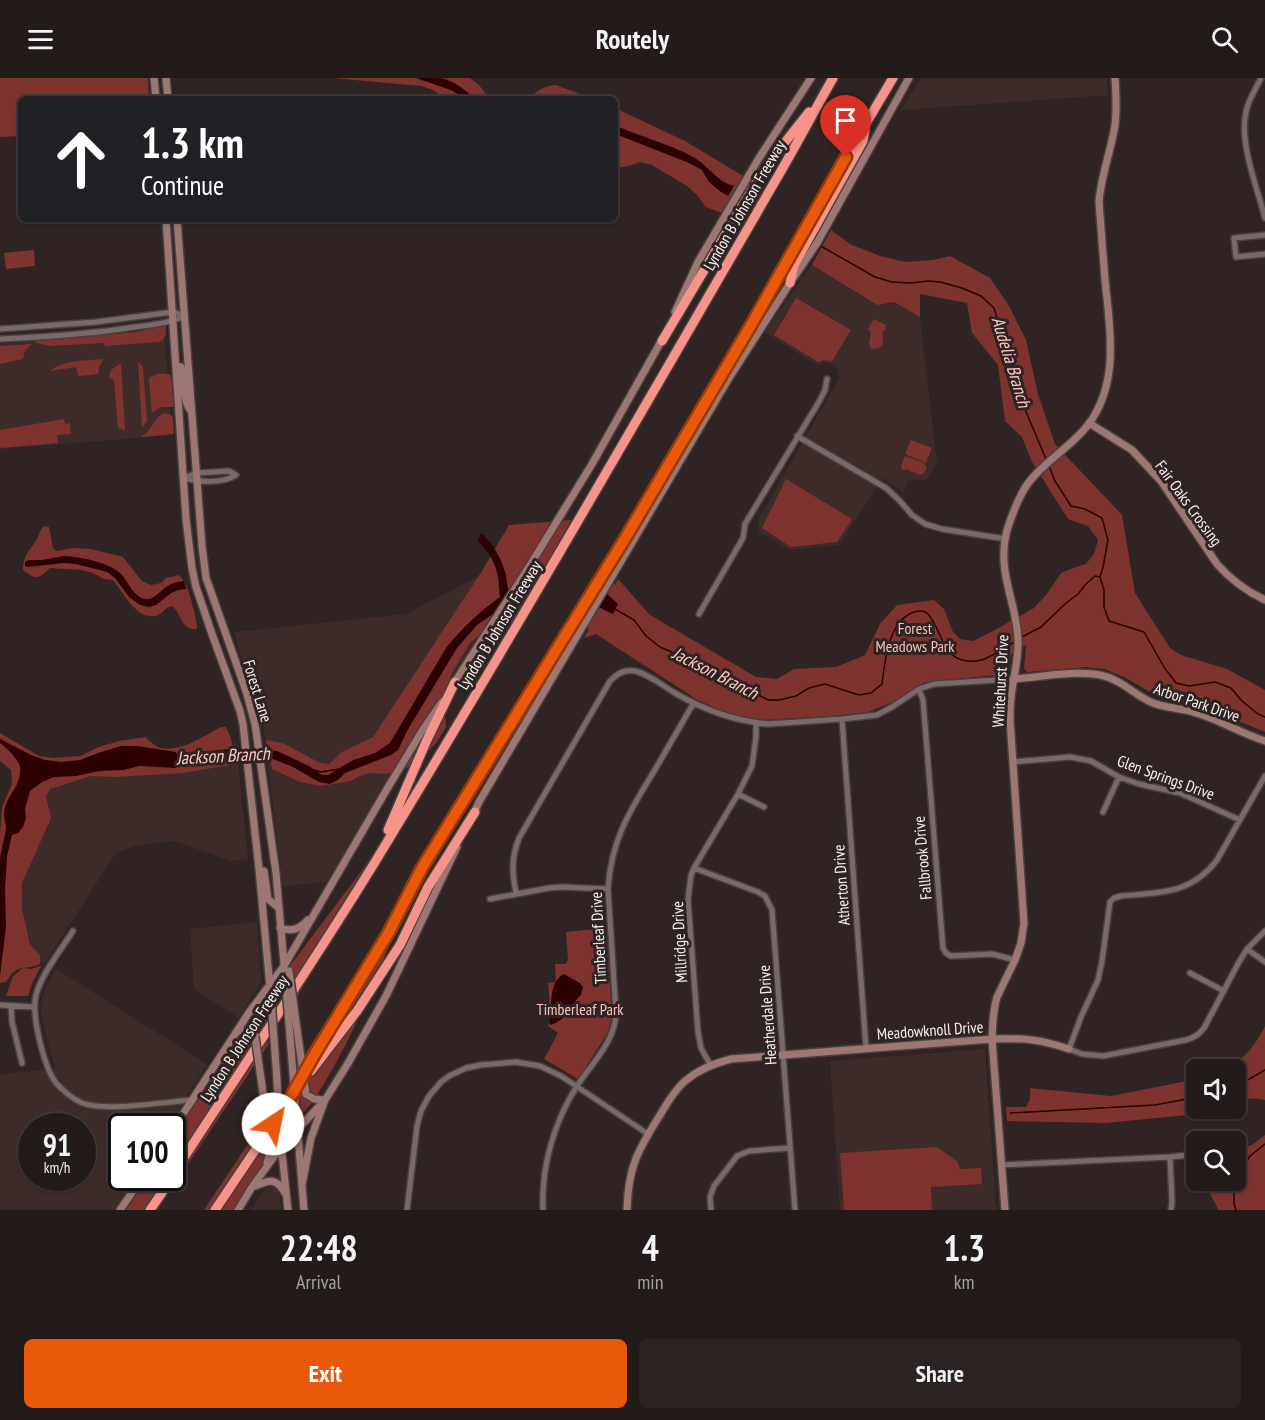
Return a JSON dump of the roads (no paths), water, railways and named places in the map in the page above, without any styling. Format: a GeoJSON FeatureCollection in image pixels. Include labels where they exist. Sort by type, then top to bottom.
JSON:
{"type":"FeatureCollection","features":[{"type":"Feature","properties":{"kind":"highway","name":"Lyndon B Johnson Freeway"},"geometry":{"type":"LineString","coordinates":[[186,1155],[375,861],[531,600],[771,189],[833,78]]}},
{"type":"Feature","properties":{"kind":"highway"},"geometry":{"type":"LineString","coordinates":[[289,1100],[389,932],[422,868],[621,547],[893,78]]}},
{"type":"Feature","properties":{"kind":"highway"},"geometry":{"type":"LineString","coordinates":[[662,341],[771,160],[827,89]]}},
{"type":"Feature","properties":{"kind":"highway"},"geometry":{"type":"LineString","coordinates":[[790,283],[794,265],[863,141],[866,124]]}},
{"type":"Feature","properties":{"kind":"highway"},"geometry":{"type":"LineString","coordinates":[[375,861],[426,742],[455,682]]}},
{"type":"Feature","properties":{"kind":"highway"},"geometry":{"type":"LineString","coordinates":[[215,1210],[289,1100],[357,1011],[400,945],[428,886],[474,812]]}},
{"type":"Feature","properties":{"kind":"highway","name":"Lyndon B Johnson Freeway"},"geometry":{"type":"LineString","coordinates":[[150,1210],[163,1191]]}},
{"type":"Feature","properties":{"kind":"main road"},"geometry":{"type":"LineString","coordinates":[[154,78],[156,96]]}},
{"type":"Feature","properties":{"kind":"main road"},"geometry":{"type":"LineString","coordinates":[[166,78],[168,96]]}},
{"type":"Feature","properties":{"kind":"main road"},"geometry":{"type":"LineString","coordinates":[[325,1100],[314,1100],[306,1094],[287,968],[297,943],[422,731],[532,562],[592,464],[662,341],[698,262],[759,158],[811,78]]}},
{"type":"Feature","properties":{"kind":"main road"},"geometry":{"type":"LineString","coordinates":[[238,1210],[281,1147],[325,1100],[347,1065],[386,996],[474,812],[729,378],[832,218],[909,78]]}},
{"type":"Feature","properties":{"kind":"main road","name":"Whitehurst Drive"},"geometry":{"type":"LineString","coordinates":[[1005,1210],[992,1039],[993,1020],[997,997],[1021,943],[1024,923],[1010,720],[1010,699],[1018,641],[1016,618],[1006,583],[1004,555],[1015,508],[1023,490],[1036,474],[1078,437],[1089,423],[1102,399],[1109,378],[1110,336],[1099,202],[1100,184],[1115,126],[1115,78]]}},
{"type":"Feature","properties":{"kind":"main road","name":"Forest Lane"},"geometry":{"type":"LineString","coordinates":[[166,222],[186,519],[192,568],[199,596],[244,727],[270,984],[279,1125],[288,1210]]}},
{"type":"Feature","properties":{"kind":"main road","name":"Forest Lane"},"geometry":{"type":"LineString","coordinates":[[177,222],[206,579],[247,694],[255,724],[287,968],[286,987],[303,1210]]}},
{"type":"Feature","properties":{"kind":"main road"},"geometry":{"type":"LineString","coordinates":[[176,366],[182,367],[185,398],[192,412]]}},
{"type":"Feature","properties":{"kind":"main road","name":"Fair Oaks Crossing"},"geometry":{"type":"LineString","coordinates":[[1089,423],[1132,450],[1161,482],[1227,576],[1265,600]]}},
{"type":"Feature","properties":{"kind":"main road"},"geometry":{"type":"LineString","coordinates":[[212,634],[224,630]]}},
{"type":"Feature","properties":{"kind":"main road","name":"Arbor Park Drive"},"geometry":{"type":"LineString","coordinates":[[1014,679],[1073,674],[1103,675],[1118,681],[1152,703],[1199,714],[1265,741]]}},
{"type":"Feature","properties":{"kind":"main road"},"geometry":{"type":"LineString","coordinates":[[259,869],[264,871],[268,899],[279,908]]}},
{"type":"Feature","properties":{"kind":"main road"},"geometry":{"type":"LineString","coordinates":[[280,928],[294,930],[301,927],[314,914]]}},
{"type":"Feature","properties":{"kind":"main road","name":"Lyndon B Johnson Freeway"},"geometry":{"type":"LineString","coordinates":[[184,1113],[270,984],[287,968]]}},
{"type":"Feature","properties":{"kind":"main road"},"geometry":{"type":"LineString","coordinates":[[237,1031],[250,1032],[255,1036],[270,1152],[266,1168]]}},
{"type":"Feature","properties":{"kind":"main road","name":"Meadowknoll Drive"},"geometry":{"type":"LineString","coordinates":[[627,1210],[630,1177],[636,1156],[648,1134],[684,1082],[711,1066],[731,1059],[992,1039],[1034,1039],[1069,1049]]}},
{"type":"Feature","properties":{"kind":"main road"},"geometry":{"type":"LineString","coordinates":[[302,1185],[310,1138],[325,1100]]}},
{"type":"Feature","properties":{"kind":"main road"},"geometry":{"type":"LineString","coordinates":[[252,1187],[272,1181],[281,1186],[287,1197]]}},
{"type":"Feature","properties":{"kind":"main road"},"geometry":{"type":"LineString","coordinates":[[120,1210],[133,1191]]}},
{"type":"Feature","properties":{"kind":"street"},"geometry":{"type":"LineString","coordinates":[[1261,78],[1250,98],[1244,129],[1246,150],[1265,218]]}},
{"type":"Feature","properties":{"kind":"street"},"geometry":{"type":"LineString","coordinates":[[1265,236],[1234,238],[1236,257],[1265,254]]}},
{"type":"Feature","properties":{"kind":"street"},"geometry":{"type":"LineString","coordinates":[[0,329],[116,320],[173,312],[185,316]]}},
{"type":"Feature","properties":{"kind":"street"},"geometry":{"type":"LineString","coordinates":[[0,339],[118,330],[174,321],[185,316]]}},
{"type":"Feature","properties":{"kind":"street"},"geometry":{"type":"LineString","coordinates":[[116,320],[118,330]]}},
{"type":"Feature","properties":{"kind":"street"},"geometry":{"type":"LineString","coordinates":[[30,327],[30,337]]}},
{"type":"Feature","properties":{"kind":"street"},"geometry":{"type":"LineString","coordinates":[[699,614],[743,538],[745,524],[825,390],[826,379]]}},
{"type":"Feature","properties":{"kind":"street"},"geometry":{"type":"LineString","coordinates":[[797,436],[886,488],[912,515],[925,524],[942,529],[1006,539]]}},
{"type":"Feature","properties":{"kind":"street"},"geometry":{"type":"LineString","coordinates":[[229,471],[236,476],[230,479],[197,482],[184,478],[196,473],[229,471]]}},
{"type":"Feature","properties":{"kind":"street","name":"Arbor Park Drive"},"geometry":{"type":"LineString","coordinates":[[516,893],[512,872],[519,838],[610,681],[620,673],[634,671],[644,675],[693,704],[724,716],[756,723],[780,724],[877,715],[892,708],[919,689],[934,684],[1014,679]]}},
{"type":"Feature","properties":{"kind":"street","name":"Fallbrook Drive"},"geometry":{"type":"LineString","coordinates":[[919,689],[923,700],[943,948],[951,956],[992,954],[1015,960]]}},
{"type":"Feature","properties":{"kind":"street","name":"Timberleaf Drive"},"geometry":{"type":"LineString","coordinates":[[543,1210],[544,1184],[552,1142],[561,1116],[576,1087],[609,1040],[616,1023],[608,889],[615,845],[622,826],[693,704]]}},
{"type":"Feature","properties":{"kind":"street","name":"Atherton Drive"},"geometry":{"type":"LineString","coordinates":[[842,719],[866,1048]]}},
{"type":"Feature","properties":{"kind":"street","name":"Millridge Drive"},"geometry":{"type":"LineString","coordinates":[[711,1066],[701,1048],[698,1032],[688,900],[691,875],[752,766],[756,723]]}},
{"type":"Feature","properties":{"kind":"street","name":"Glen Springs Drive"},"geometry":{"type":"LineString","coordinates":[[1012,762],[1070,757],[1091,761],[1119,777],[1180,793],[1240,820]]}},
{"type":"Feature","properties":{"kind":"street"},"geometry":{"type":"LineString","coordinates":[[1069,1049],[1098,980],[1110,902],[1121,896],[1181,888],[1193,884],[1208,873],[1265,776]]}},
{"type":"Feature","properties":{"kind":"street"},"geometry":{"type":"LineString","coordinates":[[1103,812],[1119,777]]}},
{"type":"Feature","properties":{"kind":"street"},"geometry":{"type":"LineString","coordinates":[[738,794],[764,807]]}},
{"type":"Feature","properties":{"kind":"street","name":"Heatherdale Drive"},"geometry":{"type":"LineString","coordinates":[[694,868],[758,892],[765,896],[772,910],[795,1210]]}},
{"type":"Feature","properties":{"kind":"street"},"geometry":{"type":"LineString","coordinates":[[490,899],[562,887],[608,889]]}},
{"type":"Feature","properties":{"kind":"street"},"geometry":{"type":"LineString","coordinates":[[73,931],[43,979],[36,995],[36,1022],[49,1070],[57,1083],[69,1095],[81,1102],[98,1107],[192,1100]]}},
{"type":"Feature","properties":{"kind":"street","name":"Meadowknoll Drive"},"geometry":{"type":"LineString","coordinates":[[1069,1049],[1082,1054],[1103,1056],[1194,1038],[1204,1028],[1247,949],[1265,931]]}},
{"type":"Feature","properties":{"kind":"street"},"geometry":{"type":"LineString","coordinates":[[1247,949],[1265,962]]}},
{"type":"Feature","properties":{"kind":"street"},"geometry":{"type":"LineString","coordinates":[[1190,973],[1224,991]]}},
{"type":"Feature","properties":{"kind":"street"},"geometry":{"type":"LineString","coordinates":[[0,1005],[35,1007]]}},
{"type":"Feature","properties":{"kind":"street"},"geometry":{"type":"LineString","coordinates":[[11,1006],[22,1063]]}},
{"type":"Feature","properties":{"kind":"street"},"geometry":{"type":"LineString","coordinates":[[407,1210],[417,1126],[421,1111],[433,1090],[449,1076],[466,1068],[522,1063],[540,1066],[561,1076],[648,1134]]}},
{"type":"Feature","properties":{"kind":"street"},"geometry":{"type":"LineString","coordinates":[[711,1210],[710,1197],[714,1186],[737,1156],[749,1151],[790,1148]]}},
{"type":"Feature","properties":{"kind":"street"},"geometry":{"type":"LineString","coordinates":[[1002,1165],[1186,1155]]}},
{"type":"Feature","properties":{"kind":"street"},"geometry":{"type":"LineString","coordinates":[[1170,1157],[1171,1210]]}},
{"type":"Feature","properties":{"kind":"water"},"geometry":{"type":"Polygon","coordinates":[[[416,78],[446,79],[460,86],[472,96],[460,96],[451,90],[416,78]]]}},
{"type":"Feature","properties":{"kind":"water"},"geometry":{"type":"Polygon","coordinates":[[[618,126],[698,160],[723,181],[734,186],[728,196],[709,182],[702,170],[618,135],[618,126]]]}},
{"type":"Feature","properties":{"kind":"water"},"geometry":{"type":"Polygon","coordinates":[[[481,533],[499,558],[510,594],[523,590],[513,604],[477,625],[457,648],[398,750],[391,755],[345,773],[330,784],[319,782],[273,759],[240,756],[179,762],[176,768],[139,766],[124,770],[54,777],[30,791],[23,827],[18,833],[12,835],[7,856],[6,926],[0,976],[0,860],[6,828],[4,814],[7,802],[18,781],[20,767],[15,757],[0,743],[0,739],[31,755],[61,762],[80,760],[121,746],[176,752],[178,756],[249,748],[277,751],[309,766],[322,775],[328,775],[353,760],[375,753],[390,743],[446,648],[471,621],[500,597],[495,567],[488,553],[478,541],[481,533]]]}},
{"type":"Feature","properties":{"kind":"water"},"geometry":{"type":"Polygon","coordinates":[[[64,556],[86,559],[109,566],[121,574],[135,593],[142,598],[152,598],[168,586],[179,582],[184,581],[186,589],[171,593],[156,605],[149,607],[140,605],[129,597],[115,578],[107,572],[64,563],[25,566],[25,562],[29,560],[64,556]]]}},
{"type":"Feature","properties":{"kind":"water"},"geometry":{"type":"Polygon","coordinates":[[[602,589],[618,604],[613,614],[594,605],[602,589]]]}},
{"type":"Feature","properties":{"kind":"water"},"geometry":{"type":"Polygon","coordinates":[[[564,974],[580,983],[583,987],[581,995],[560,1020],[550,1025],[553,988],[564,974]]]}},
{"type":"Feature","properties":{"kind":"waterway","name":"Audelia Branch"},"geometry":{"type":"LineString","coordinates":[[819,245],[875,277],[892,282],[940,282],[981,296],[994,308],[1024,407],[1046,459]]}},
{"type":"Feature","properties":{"kind":"waterway","name":"Audelia Branch"},"geometry":{"type":"LineString","coordinates":[[1049,466],[1055,481],[1071,506],[1085,509],[1102,518],[1108,540],[1100,577]]}},
{"type":"Feature","properties":{"kind":"waterway","name":"Jackson Branch"},"geometry":{"type":"LineString","coordinates":[[1020,638],[1041,627],[1095,576],[1100,577],[1104,590],[1104,607],[1109,621],[1144,632],[1176,683],[1189,686],[1215,682],[1231,688],[1242,701],[1265,717]]}},
{"type":"Feature","properties":{"kind":"waterway","name":"Jackson Branch"},"geometry":{"type":"LineString","coordinates":[[615,609],[634,620],[646,636],[660,647],[683,657],[701,670],[729,679],[768,700],[796,696],[809,688],[825,684],[859,695],[871,693],[882,684],[889,643],[893,633],[898,624],[914,612],[927,613],[945,646],[955,657],[962,660],[984,659],[1016,641]]}},
{"type":"Feature","properties":{"kind":"waterway","name":"Jackson Branch"},"geometry":{"type":"LineString","coordinates":[[314,770],[321,772],[339,769]]}},
{"type":"Feature","properties":{"kind":"waterway"},"geometry":{"type":"LineString","coordinates":[[1246,1081],[1265,1070]]}},
{"type":"Feature","properties":{"kind":"waterway"},"geometry":{"type":"LineString","coordinates":[[1010,1113],[1155,1105],[1186,1099]]}},
{"type":"Feature","properties":{"kind":"waterway"},"geometry":{"type":"LineString","coordinates":[[1246,1162],[1265,1144]]}},
{"type":"Feature","properties":{"kind":"waterway"},"geometry":{"type":"LineString","coordinates":[[1234,1191],[1236,1210]]}},
{"type":"Feature","properties":{"kind":"park label","name":"Forest Meadows Park"},"geometry":{"type":"Point","coordinates":[915,637]}},
{"type":"Feature","properties":{"kind":"park label","name":"Timberleaf Park"},"geometry":{"type":"Point","coordinates":[580,1009]}}]}
